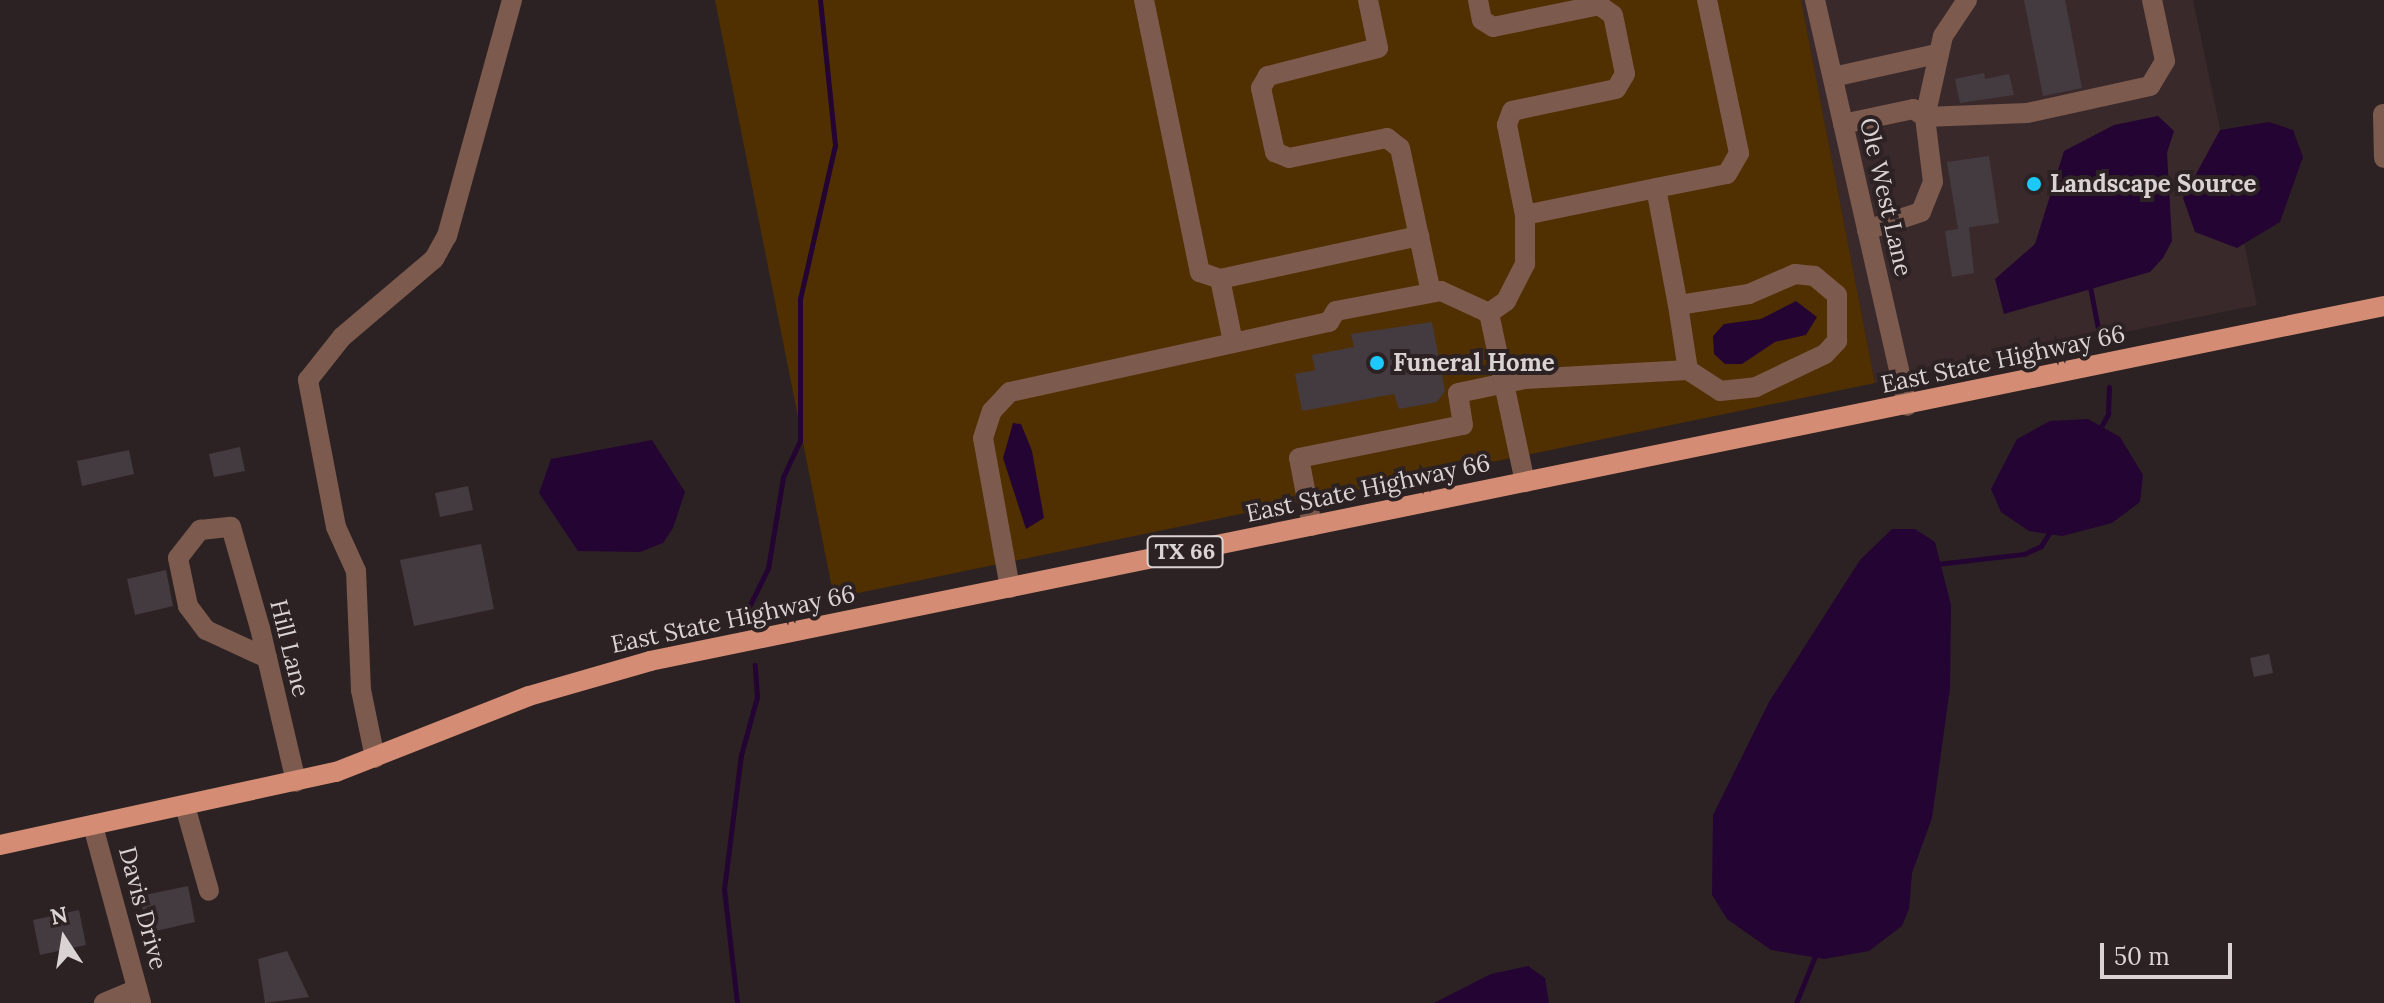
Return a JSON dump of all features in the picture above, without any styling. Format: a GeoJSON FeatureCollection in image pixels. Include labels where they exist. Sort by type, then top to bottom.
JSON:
{"type":"FeatureCollection","features":[{"type":"Feature","properties":{"kind":"main road","name":"East State Highway 66"},"geometry":{"type":"LineString","coordinates":[[0,845],[296,782],[375,758],[586,677],[2384,306]]}},
{"type":"Feature","properties":{"kind":"street"},"geometry":{"type":"LineString","coordinates":[[375,758],[361,690],[356,571],[336,527],[308,380],[342,337],[434,259],[447,236],[512,0]]}},
{"type":"Feature","properties":{"kind":"street"},"geometry":{"type":"LineString","coordinates":[[1144,0],[1200,272],[1220,279],[1419,236]]}},
{"type":"Feature","properties":{"kind":"street"},"geometry":{"type":"LineString","coordinates":[[1368,0],[1378,48],[1268,76],[1261,88],[1272,139],[1275,152],[1289,158],[1387,138],[1400,148],[1431,292]]}},
{"type":"Feature","properties":{"kind":"street"},"geometry":{"type":"LineString","coordinates":[[1478,0],[1482,20],[1493,27],[1599,5],[1613,15],[1625,74],[1616,89],[1512,111],[1507,125],[1525,215],[1525,264],[1506,301],[1489,313]]}},
{"type":"Feature","properties":{"kind":"street"},"geometry":{"type":"LineString","coordinates":[[1525,215],[1727,174],[1739,153],[1707,0]]}},
{"type":"Feature","properties":{"kind":"street","name":"Ole West Lane"},"geometry":{"type":"LineString","coordinates":[[1815,0],[1907,406]]}},
{"type":"Feature","properties":{"kind":"street"},"geometry":{"type":"LineString","coordinates":[[1867,230],[1921,212],[1933,182],[1925,117],[1937,54],[1967,0]]}},
{"type":"Feature","properties":{"kind":"street"},"geometry":{"type":"LineString","coordinates":[[1843,124],[1913,109],[1925,117],[2027,113],[2150,86],[2165,61],[2152,0]]}},
{"type":"Feature","properties":{"kind":"street"},"geometry":{"type":"LineString","coordinates":[[1833,77],[1937,54]]}},
{"type":"Feature","properties":{"kind":"street"},"geometry":{"type":"LineString","coordinates":[[2383,114],[2384,158]]}},
{"type":"Feature","properties":{"kind":"street"},"geometry":{"type":"LineString","coordinates":[[1656,188],[1688,370]]}},
{"type":"Feature","properties":{"kind":"street"},"geometry":{"type":"LineString","coordinates":[[1312,526],[1299,458],[1463,425],[1458,393],[1505,383],[1688,370],[1720,391],[1756,387],[1825,354],[1843,329],[1841,305],[1828,283],[1795,274],[1749,294],[1678,305]]}},
{"type":"Feature","properties":{"kind":"street"},"geometry":{"type":"LineString","coordinates":[[1220,279],[1233,342]]}},
{"type":"Feature","properties":{"kind":"street"},"geometry":{"type":"LineString","coordinates":[[1010,588],[983,438],[992,411],[1010,392],[1035,383],[1233,342],[1431,292],[1489,313]]}},
{"type":"Feature","properties":{"kind":"street"},"geometry":{"type":"LineString","coordinates":[[1489,313],[1525,482]]}},
{"type":"Feature","properties":{"kind":"street","name":"Hill Lane"},"geometry":{"type":"LineString","coordinates":[[267,658],[206,630],[179,582],[188,538],[231,527],[267,658],[296,782]]}},
{"type":"Feature","properties":{"kind":"street"},"geometry":{"type":"LineString","coordinates":[[185,806],[209,891]]}},
{"type":"Feature","properties":{"kind":"street","name":"Davis Drive"},"geometry":{"type":"LineString","coordinates":[[93,826],[139,996]]}},
{"type":"Feature","properties":{"kind":"street"},"geometry":{"type":"LineString","coordinates":[[104,1003],[139,996]]}},
{"type":"Feature","properties":{"kind":"shaded area"},"geometry":{"type":"Polygon","coordinates":[[[715,0],[1801,0],[1875,383],[834,598],[715,0]]]}},
{"type":"Feature","properties":{"kind":"shaded area","name":"Landscape Source"},"geometry":{"type":"Polygon","coordinates":[[[1801,0],[2193,0],[2257,305],[1875,383],[1801,0]]]}},
{"type":"Feature","properties":{"kind":"shaded area"},"geometry":{"type":"Polygon","coordinates":[[[2158,116],[2174,131],[2167,153],[2172,241],[2163,258],[2150,272],[2004,314],[1995,279],[2035,244],[2064,151],[2114,125],[2158,116]]]}},
{"type":"Feature","properties":{"kind":"shaded area"},"geometry":{"type":"Polygon","coordinates":[[[2269,122],[2293,130],[2303,157],[2280,222],[2237,248],[2195,232],[2183,198],[2220,130],[2269,122]]]}},
{"type":"Feature","properties":{"kind":"shaded area"},"geometry":{"type":"Polygon","coordinates":[[[1796,301],[1817,317],[1806,335],[1775,342],[1742,364],[1725,364],[1714,354],[1713,336],[1724,324],[1761,319],[1796,301]]]}},
{"type":"Feature","properties":{"kind":"shaded area"},"geometry":{"type":"Polygon","coordinates":[[[2088,419],[2120,437],[2143,475],[2140,502],[2112,523],[2062,536],[2029,531],[2001,512],[1991,489],[2017,439],[2050,421],[2088,419]]]}},
{"type":"Feature","properties":{"kind":"shaded area"},"geometry":{"type":"Polygon","coordinates":[[[1013,423],[1021,424],[1032,451],[1044,518],[1026,529],[1003,458],[1013,423]]]}},
{"type":"Feature","properties":{"kind":"shaded area"},"geometry":{"type":"Polygon","coordinates":[[[652,440],[685,492],[673,528],[663,543],[640,552],[578,551],[539,493],[551,459],[652,440]]]}},
{"type":"Feature","properties":{"kind":"shaded area"},"geometry":{"type":"Polygon","coordinates":[[[1892,529],[1915,529],[1935,542],[1951,605],[1950,688],[1932,818],[1912,873],[1909,909],[1902,926],[1869,951],[1824,959],[1771,950],[1727,919],[1712,895],[1713,815],[1769,702],[1860,560],[1892,529]]]}},
{"type":"Feature","properties":{"kind":"shaded area"},"geometry":{"type":"Polygon","coordinates":[[[1528,966],[1545,978],[1549,1003],[1434,1003],[1491,974],[1528,966]]]}},
{"type":"Feature","properties":{"kind":"building"},"geometry":{"type":"Polygon","coordinates":[[[2024,0],[2065,0],[2082,88],[2043,96],[2024,0]]]}},
{"type":"Feature","properties":{"kind":"building"},"geometry":{"type":"Polygon","coordinates":[[[1984,73],[1985,79],[2009,74],[2014,95],[1960,103],[1955,79],[1984,73]]]}},
{"type":"Feature","properties":{"kind":"building"},"geometry":{"type":"Polygon","coordinates":[[[1989,156],[1999,223],[1958,229],[1947,162],[1989,156]]]}},
{"type":"Feature","properties":{"kind":"building"},"geometry":{"type":"Polygon","coordinates":[[[1969,227],[1974,273],[1952,277],[1945,231],[1969,227]]]}},
{"type":"Feature","properties":{"kind":"building","name":"Funeral Home"},"geometry":{"type":"Polygon","coordinates":[[[1432,322],[1445,391],[1437,402],[1399,409],[1394,394],[1302,411],[1295,374],[1315,370],[1312,355],[1354,347],[1351,334],[1432,322]]]}},
{"type":"Feature","properties":{"kind":"building"},"geometry":{"type":"Polygon","coordinates":[[[240,447],[245,471],[214,477],[209,454],[240,447]]]}},
{"type":"Feature","properties":{"kind":"building"},"geometry":{"type":"Polygon","coordinates":[[[129,450],[134,474],[82,486],[77,461],[129,450]]]}},
{"type":"Feature","properties":{"kind":"building"},"geometry":{"type":"Polygon","coordinates":[[[468,486],[473,510],[440,517],[435,493],[468,486]]]}},
{"type":"Feature","properties":{"kind":"building"},"geometry":{"type":"Polygon","coordinates":[[[481,544],[494,609],[414,626],[400,560],[481,544]]]}},
{"type":"Feature","properties":{"kind":"building"},"geometry":{"type":"Polygon","coordinates":[[[166,570],[173,606],[135,615],[127,579],[166,570]]]}},
{"type":"Feature","properties":{"kind":"building"},"geometry":{"type":"Polygon","coordinates":[[[2269,654],[2273,673],[2254,677],[2250,658],[2269,654]]]}},
{"type":"Feature","properties":{"kind":"building"},"geometry":{"type":"Polygon","coordinates":[[[188,886],[195,922],[147,933],[140,896],[188,886]]]}},
{"type":"Feature","properties":{"kind":"building"},"geometry":{"type":"Polygon","coordinates":[[[79,910],[86,945],[40,955],[33,920],[79,910]]]}},
{"type":"Feature","properties":{"kind":"building"},"geometry":{"type":"Polygon","coordinates":[[[287,951],[309,997],[265,1003],[258,959],[287,951]]]}},
{"type":"Feature","properties":{"kind":"waterway"},"geometry":{"type":"LineString","coordinates":[[745,615],[768,568],[783,477],[800,441],[800,299],[835,145],[820,0]]}},
{"type":"Feature","properties":{"kind":"waterway"},"geometry":{"type":"LineString","coordinates":[[2090,287],[2101,344]]}},
{"type":"Feature","properties":{"kind":"waterway"},"geometry":{"type":"LineString","coordinates":[[2097,434],[2108,414],[2109,387]]}},
{"type":"Feature","properties":{"kind":"waterway"},"geometry":{"type":"LineString","coordinates":[[1937,564],[2024,554],[2041,546],[2051,530]]}},
{"type":"Feature","properties":{"kind":"waterway"},"geometry":{"type":"LineString","coordinates":[[737,1003],[724,889],[741,755],[757,697],[755,665]]}},
{"type":"Feature","properties":{"kind":"waterway"},"geometry":{"type":"LineString","coordinates":[[1796,1003],[1817,951]]}},
{"type":"Feature","properties":{"kind":"place","name":"Landscape Source"},"geometry":{"type":"Point","coordinates":[2034,184]}},
{"type":"Feature","properties":{"kind":"place","name":"Funeral Home"},"geometry":{"type":"Point","coordinates":[1377,363]}}]}
